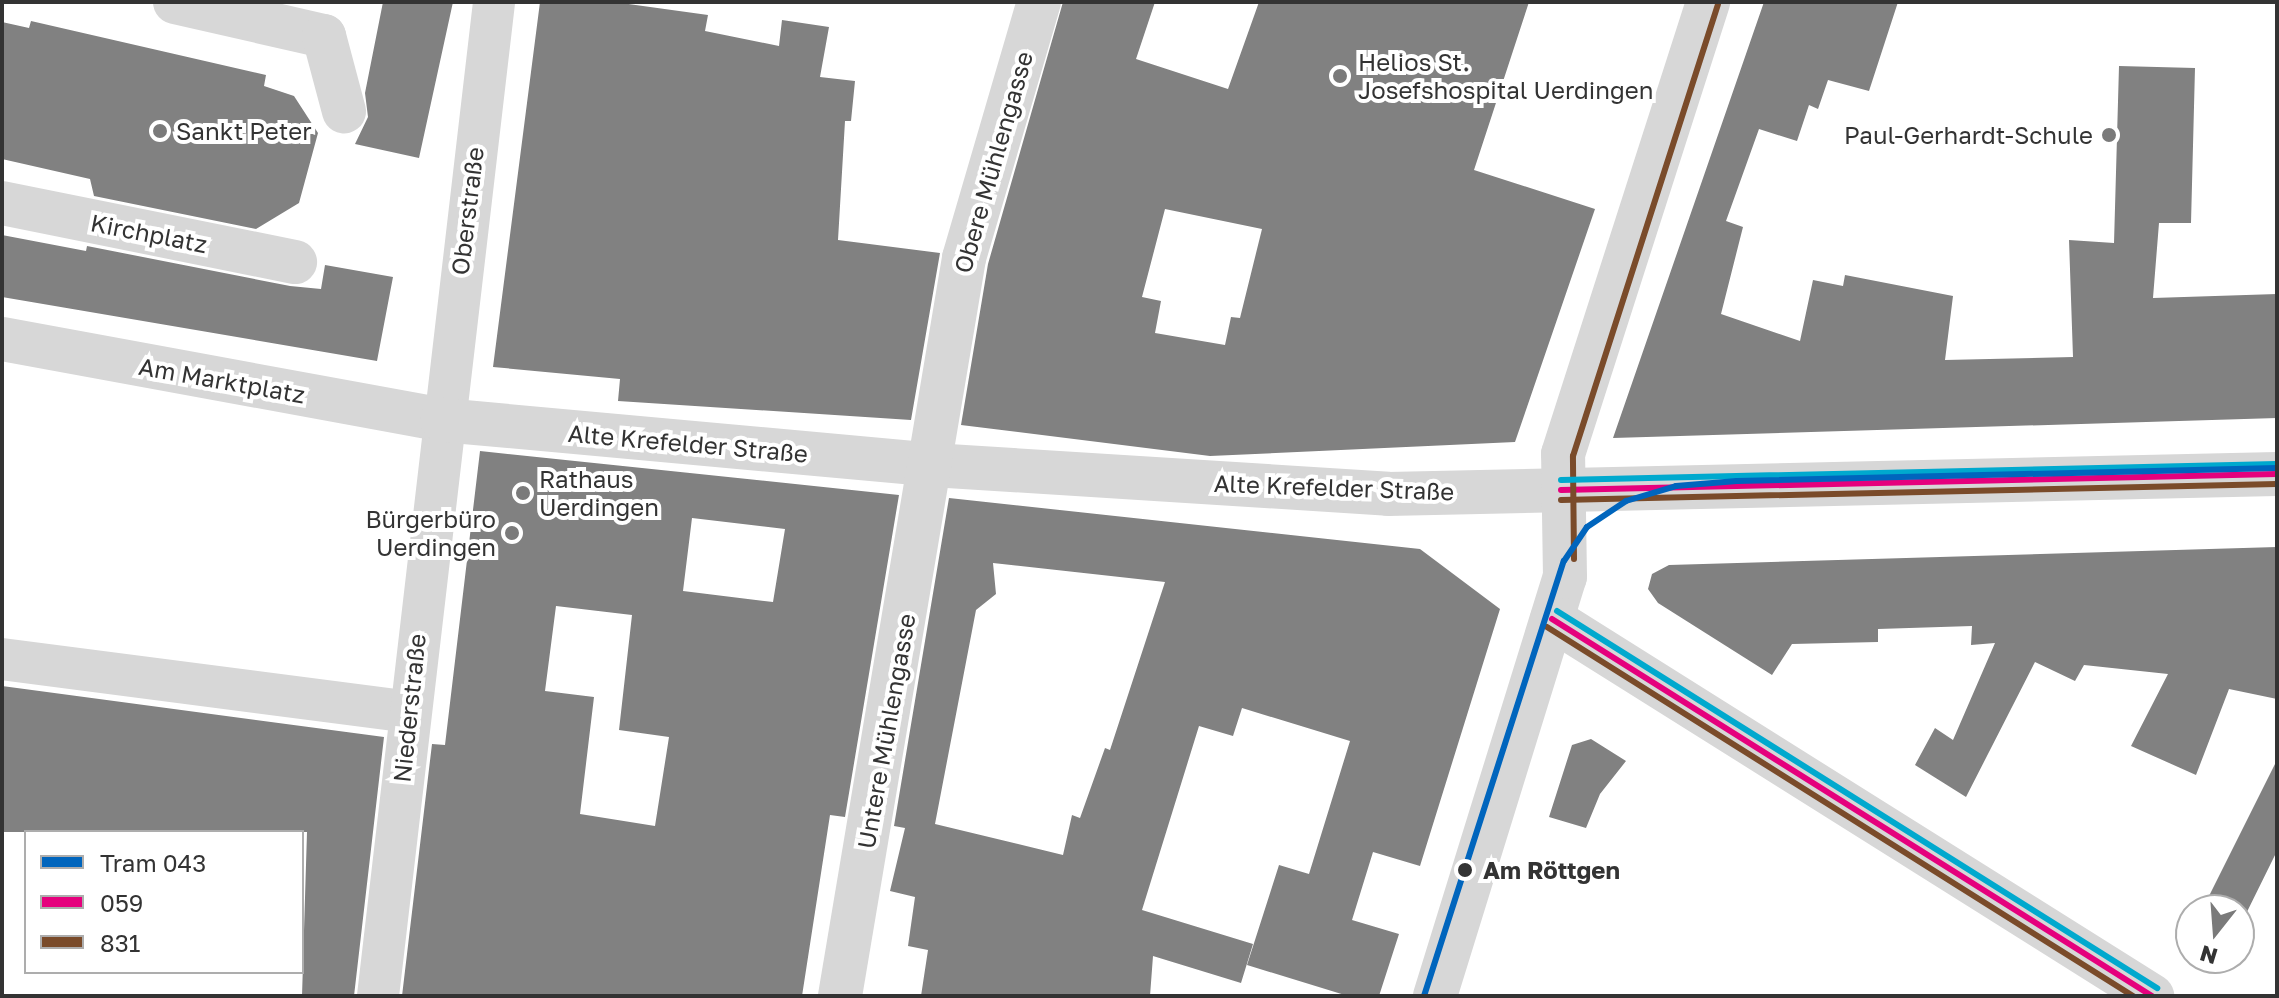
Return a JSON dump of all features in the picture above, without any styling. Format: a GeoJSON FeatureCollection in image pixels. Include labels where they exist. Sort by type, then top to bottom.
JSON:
{"type":"FeatureCollection","features":[{"type":"Feature","properties":{"kind":"street"},"geometry":{"type":"LineString","coordinates":[[175,2],[324,36],[344,111]]}},
{"type":"Feature","properties":{"kind":"street","name":"Oberstraße"},"geometry":{"type":"LineString","coordinates":[[442,420],[494,2]]}},
{"type":"Feature","properties":{"kind":"street","name":"Obere Mühlengasse"},"geometry":{"type":"LineString","coordinates":[[932,465],[964,258],[1039,2]]}},
{"type":"Feature","properties":{"kind":"street"},"geometry":{"type":"LineString","coordinates":[[1435,996],[1565,577],[1561,490],[1563,454],[1708,2]]}},
{"type":"Feature","properties":{"kind":"street","name":"Kirchplatz"},"geometry":{"type":"LineString","coordinates":[[2,203],[295,262]]}},
{"type":"Feature","properties":{"kind":"street","name":"Am Marktplatz"},"geometry":{"type":"LineString","coordinates":[[2,339],[442,420]]}},
{"type":"Feature","properties":{"kind":"street","name":"Alte Krefelder Straße"},"geometry":{"type":"LineString","coordinates":[[442,420],[932,465],[1388,494],[2277,474]]}},
{"type":"Feature","properties":{"kind":"street","name":"Niederstraße"},"geometry":{"type":"LineString","coordinates":[[378,996],[442,420]]}},
{"type":"Feature","properties":{"kind":"street","name":"Untere Mühlengasse"},"geometry":{"type":"LineString","coordinates":[[840,996],[932,465]]}},
{"type":"Feature","properties":{"kind":"street"},"geometry":{"type":"LineString","coordinates":[[1552,619],[2152,996]]}},
{"type":"Feature","properties":{"kind":"street"},"geometry":{"type":"LineString","coordinates":[[2,659],[408,712]]}},
{"type":"Feature","properties":{"kind":"building"},"geometry":{"type":"Polygon","coordinates":[[[383,2],[453,2],[419,158],[355,144],[368,117],[365,93],[383,2]]]}},
{"type":"Feature","properties":{"kind":"building"},"geometry":{"type":"Polygon","coordinates":[[[540,2],[614,2],[708,15],[705,31],[779,46],[782,20],[829,27],[820,77],[855,81],[851,121],[845,121],[838,240],[940,253],[911,420],[618,401],[620,379],[493,367],[540,2]]]}},
{"type":"Feature","properties":{"kind":"building"},"geometry":{"type":"Polygon","coordinates":[[[1063,2],[1155,2],[1136,59],[1228,89],[1259,2],[1529,2],[1474,170],[1595,209],[1515,442],[1210,456],[961,425],[988,264],[1063,2]],[[1165,209],[1142,297],[1161,301],[1155,333],[1225,345],[1231,317],[1240,318],[1262,229],[1165,209]]]}},
{"type":"Feature","properties":{"kind":"building"},"geometry":{"type":"Polygon","coordinates":[[[1764,2],[1898,2],[1869,91],[1828,80],[1818,109],[1809,105],[1797,141],[1759,129],[1726,221],[1743,227],[1721,314],[1800,341],[1813,280],[1843,286],[1845,275],[1953,296],[1945,360],[2073,357],[2069,240],[2114,243],[2119,66],[2195,68],[2191,223],[2159,223],[2153,298],[2277,294],[2277,418],[1613,438],[1764,2]]]}},
{"type":"Feature","properties":{"kind":"building","name":"Sankt Peter"},"geometry":{"type":"Polygon","coordinates":[[[31,21],[266,75],[264,86],[294,96],[318,133],[299,203],[256,229],[94,196],[90,179],[2,159],[2,22],[29,28],[31,21]]]}},
{"type":"Feature","properties":{"kind":"building"},"geometry":{"type":"Polygon","coordinates":[[[2,235],[86,251],[87,246],[290,286],[321,289],[325,265],[393,277],[377,361],[2,297],[2,235]]]}},
{"type":"Feature","properties":{"kind":"building"},"geometry":{"type":"Polygon","coordinates":[[[480,451],[899,495],[845,817],[830,815],[802,996],[402,996],[432,744],[445,745],[480,451]],[[692,518],[683,591],[773,602],[785,529],[692,518]],[[556,606],[545,691],[594,697],[580,814],[655,826],[669,737],[619,730],[632,615],[556,606]]]}},
{"type":"Feature","properties":{"kind":"building"},"geometry":{"type":"Polygon","coordinates":[[[949,498],[1420,549],[1500,609],[1420,866],[1373,852],[1352,920],[1399,934],[1379,996],[1348,996],[1247,965],[1279,865],[1309,874],[1350,741],[1242,708],[1233,736],[1199,726],[1142,910],[1253,944],[1241,983],[1153,956],[1150,996],[921,996],[928,950],[908,946],[915,897],[890,891],[905,828],[894,826],[949,498]],[[993,563],[996,594],[976,610],[935,824],[1063,855],[1072,815],[1080,818],[1105,748],[1110,750],[1165,582],[993,563]]]}},
{"type":"Feature","properties":{"kind":"building"},"geometry":{"type":"Polygon","coordinates":[[[2277,547],[2277,699],[2229,689],[2196,775],[2131,746],[2168,674],[2084,665],[2075,681],[2035,662],[1966,797],[1915,765],[1935,728],[1953,740],[1995,643],[1971,645],[1972,626],[1878,629],[1878,642],[1792,644],[1772,675],[1658,603],[1648,589],[1652,574],[1669,565],[2277,547]]]}},
{"type":"Feature","properties":{"kind":"building"},"geometry":{"type":"Polygon","coordinates":[[[2,686],[384,737],[354,996],[302,996],[307,832],[304,830],[2,832],[2,686]]]}},
{"type":"Feature","properties":{"kind":"building"},"geometry":{"type":"Polygon","coordinates":[[[1591,739],[1626,761],[1600,794],[1586,828],[1549,817],[1572,745],[1591,739]]]}},
{"type":"Feature","properties":{"kind":"building"},"geometry":{"type":"Polygon","coordinates":[[[2277,760],[2277,851],[2255,896],[2210,894],[2277,760]]]}},
{"type":"Feature","properties":{"kind":"tram line","name":"043"},"geometry":{"type":"LineString","coordinates":[[1424,996],[1564,561],[1587,527],[1626,501],[1676,486],[1737,481],[2277,468]]}},
{"type":"Feature","properties":{"kind":"transit line","name":"831"},"geometry":{"type":"LineString","coordinates":[[1574,559],[1573,456],[1718,5]]}},
{"type":"Feature","properties":{"kind":"transit line"},"geometry":{"type":"LineString","coordinates":[[1561,480],[2277,464]]}},
{"type":"Feature","properties":{"kind":"transit line","name":"059"},"geometry":{"type":"LineString","coordinates":[[1561,490],[2277,474]]}},
{"type":"Feature","properties":{"kind":"transit line","name":"831"},"geometry":{"type":"LineString","coordinates":[[1561,500],[2277,484]]}},
{"type":"Feature","properties":{"kind":"transit line"},"geometry":{"type":"LineString","coordinates":[[1557,611],[2157,988]]}},
{"type":"Feature","properties":{"kind":"transit line","name":"059"},"geometry":{"type":"LineString","coordinates":[[1552,619],[2152,996]]}},
{"type":"Feature","properties":{"kind":"transit line","name":"831"},"geometry":{"type":"LineString","coordinates":[[1547,627],[2133,996]]}},
{"type":"Feature","properties":{"kind":"place","name":"Helios St. Josefshospital Uerdingen"},"geometry":{"type":"Point","coordinates":[1340,76]}},
{"type":"Feature","properties":{"kind":"place","name":"Sankt Peter"},"geometry":{"type":"Point","coordinates":[160,131]}},
{"type":"Feature","properties":{"kind":"place","name":"Paul-Gerhardt-Schule"},"geometry":{"type":"Point","coordinates":[2109,135]}},
{"type":"Feature","properties":{"kind":"place","name":"Rathaus Uerdingen"},"geometry":{"type":"Point","coordinates":[523,493]}},
{"type":"Feature","properties":{"kind":"place","name":"Bürgerbüro Uerdingen"},"geometry":{"type":"Point","coordinates":[512,533]}},
{"type":"Feature","properties":{"kind":"place","name":"Am Röttgen"},"geometry":{"type":"Point","coordinates":[1465,870]}}]}
